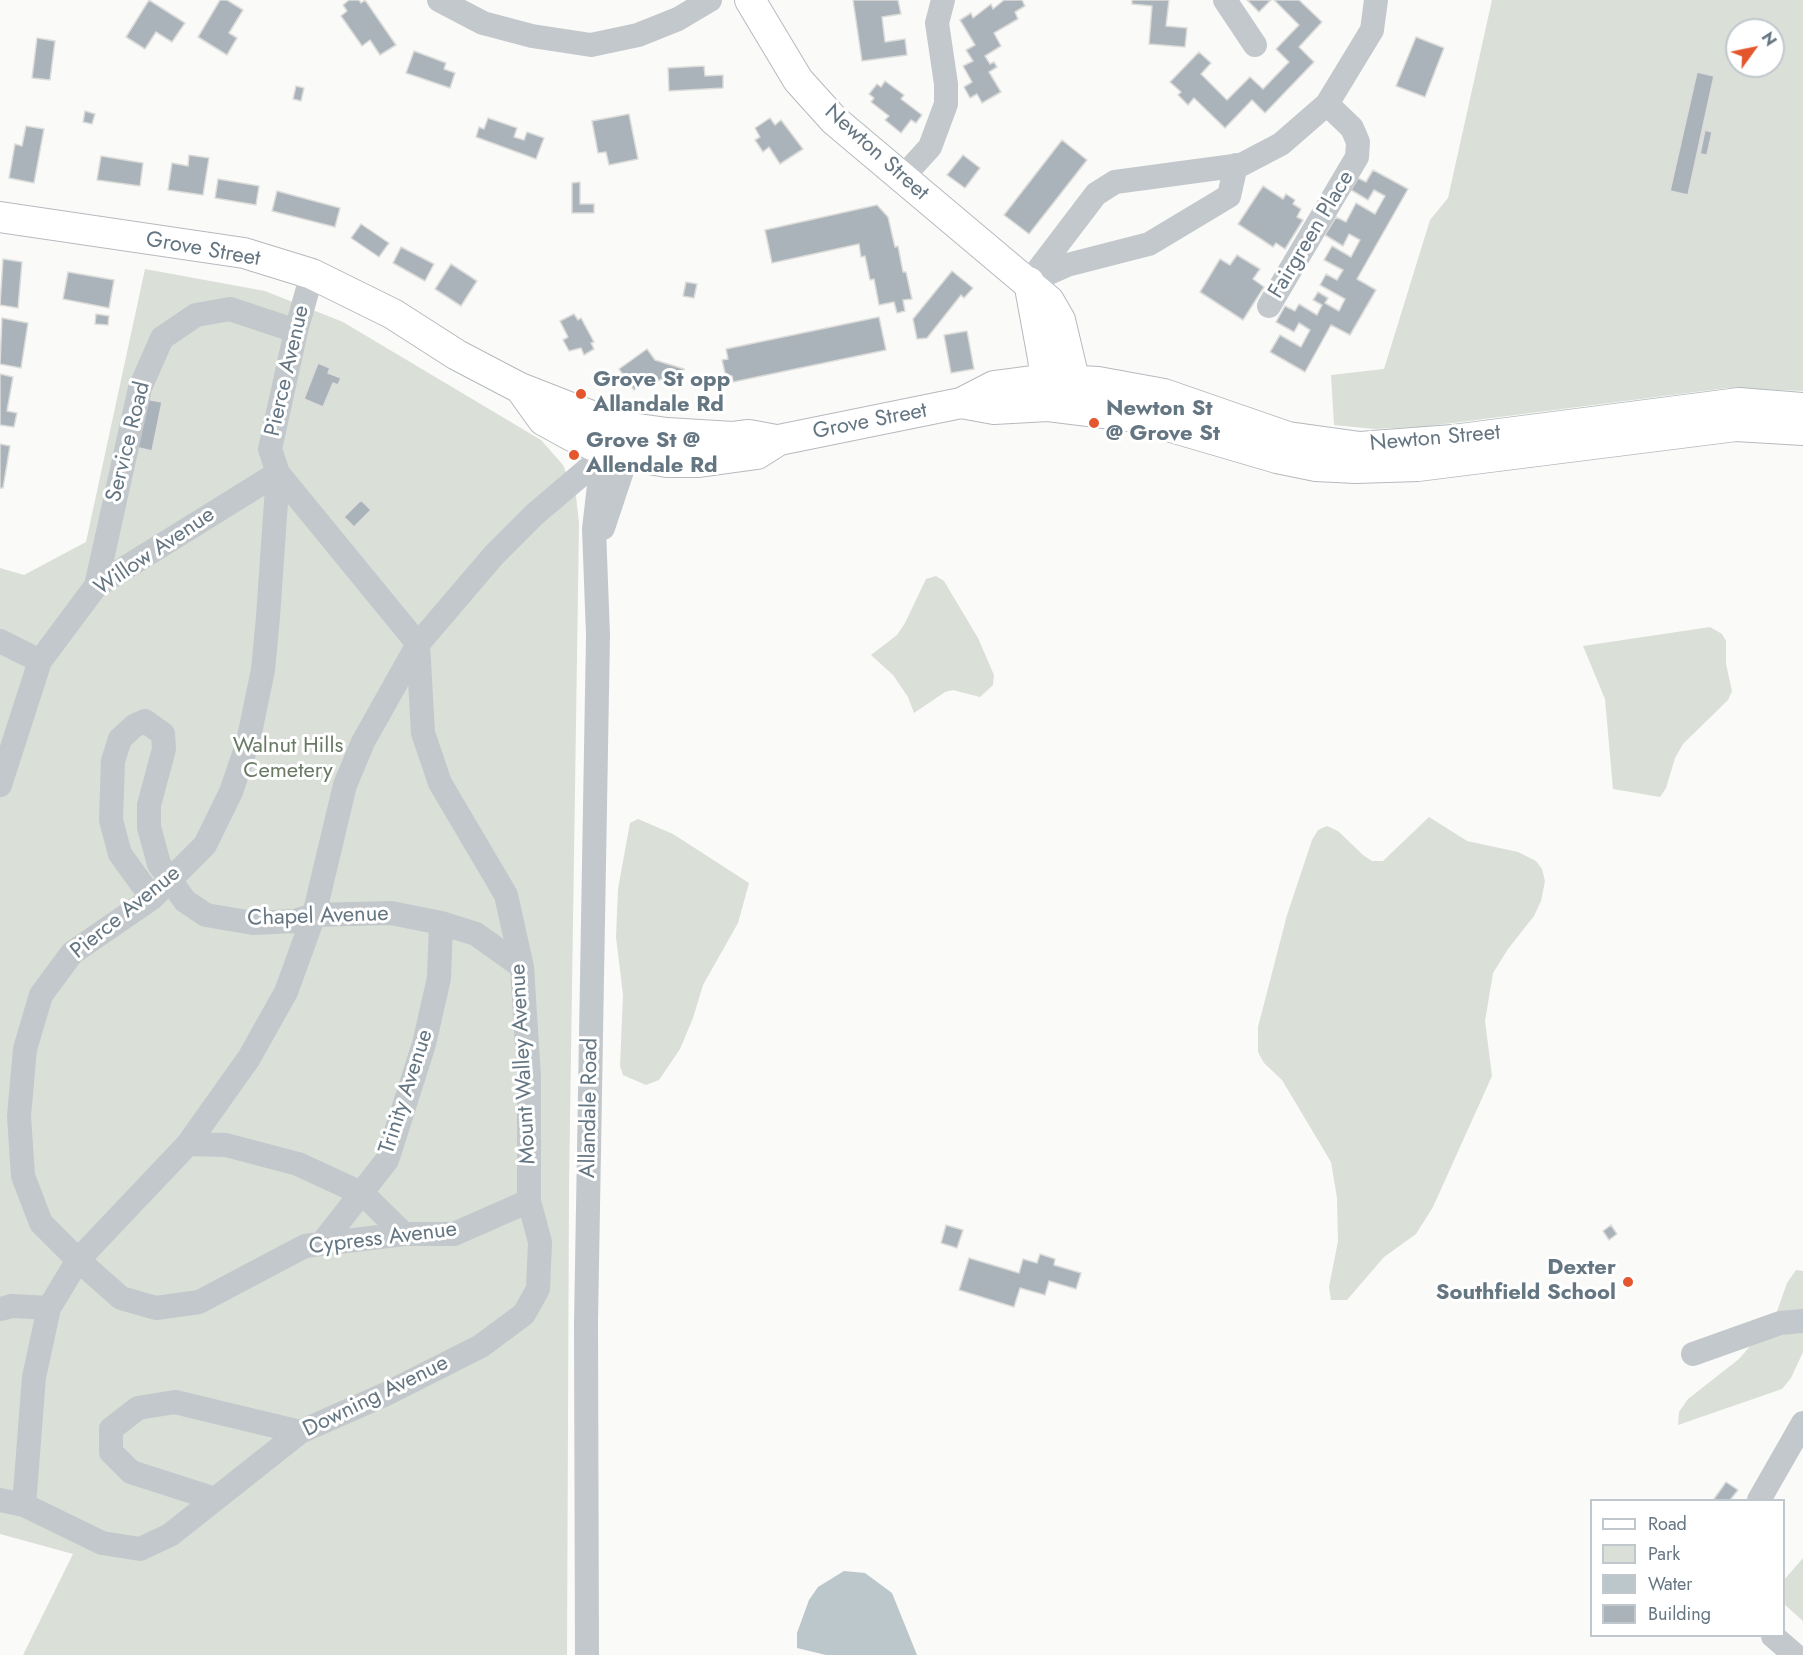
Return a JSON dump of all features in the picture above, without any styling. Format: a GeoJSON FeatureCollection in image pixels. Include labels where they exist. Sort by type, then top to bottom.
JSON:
{"type":"FeatureCollection","features":[{"type":"Feature","properties":{"kind":"main road","name":"Newton Street"},"geometry":{"type":"LineString","coordinates":[[750,0],[798,80],[834,120],[901,179],[1029,282],[1049,301],[1060,320],[1061,393]]}},
{"type":"Feature","properties":{"kind":"main road","name":"Grove Street"},"geometry":{"type":"LineString","coordinates":[[0,217],[244,253],[312,274],[393,314],[457,355],[520,388],[543,420],[615,444],[667,433],[734,448],[749,435],[779,440],[961,403],[994,409],[1061,393]]}},
{"type":"Feature","properties":{"kind":"main road","name":"Newton Street"},"geometry":{"type":"LineString","coordinates":[[1061,393],[1164,394],[1288,437],[1360,447],[1453,440],[1739,404],[1772,404],[1803,408]]}},
{"type":"Feature","properties":{"kind":"main road","name":"Newton Street"},"geometry":{"type":"LineString","coordinates":[[1061,393],[1296,462],[1356,468],[1418,466],[1736,426],[1803,430]]}},
{"type":"Feature","properties":{"kind":"street"},"geometry":{"type":"LineString","coordinates":[[439,0],[483,23],[532,36],[591,45],[638,35],[678,19],[710,0]]}},
{"type":"Feature","properties":{"kind":"street"},"geometry":{"type":"LineString","coordinates":[[901,179],[930,147],[946,104],[946,84],[937,23],[943,0]]}},
{"type":"Feature","properties":{"kind":"street"},"geometry":{"type":"LineString","coordinates":[[1226,0],[1255,45]]}},
{"type":"Feature","properties":{"kind":"street"},"geometry":{"type":"LineString","coordinates":[[1029,282],[1096,194],[1114,182],[1236,165],[1281,144],[1327,104],[1372,30],[1376,0]]}},
{"type":"Feature","properties":{"kind":"street","name":"Fairgreen Place"},"geometry":{"type":"LineString","coordinates":[[1269,306],[1357,157],[1358,142],[1352,128],[1327,104]]}},
{"type":"Feature","properties":{"kind":"street"},"geometry":{"type":"LineString","coordinates":[[1029,282],[1067,265],[1149,244],[1228,195],[1236,165]]}},
{"type":"Feature","properties":{"kind":"street","name":"Pierce Avenue"},"geometry":{"type":"LineString","coordinates":[[78,1260],[41,1223],[23,1176],[19,1116],[25,1049],[41,995],[72,953],[152,898],[171,881],[205,844],[231,792],[248,742],[263,670],[279,473],[270,449],[296,331],[312,274]]}},
{"type":"Feature","properties":{"kind":"street","name":"Service Road"},"geometry":{"type":"LineString","coordinates":[[96,586],[140,388],[162,338],[196,315],[230,309],[296,331]]}},
{"type":"Feature","properties":{"kind":"street"},"geometry":{"type":"LineString","coordinates":[[24,1505],[34,1377],[49,1308],[78,1260],[188,1144],[249,1058],[286,992],[314,915],[345,785],[363,741],[418,644],[519,530],[615,444]]}},
{"type":"Feature","properties":{"kind":"street","name":"Allandale Road"},"geometry":{"type":"LineString","coordinates":[[587,1655],[586,1322],[597,560],[594,529],[597,497],[615,444]]}},
{"type":"Feature","properties":{"kind":"street"},"geometry":{"type":"LineString","coordinates":[[279,473],[418,644]]}},
{"type":"Feature","properties":{"kind":"street","name":"Willow Avenue"},"geometry":{"type":"LineString","coordinates":[[0,785],[40,661],[96,586],[279,473]]}},
{"type":"Feature","properties":{"kind":"street"},"geometry":{"type":"LineString","coordinates":[[0,641],[40,661]]}},
{"type":"Feature","properties":{"kind":"street","name":"Mount Walley Avenue"},"geometry":{"type":"LineString","coordinates":[[418,644],[423,733],[440,783],[506,895],[522,967],[530,1077],[530,1201]]}},
{"type":"Feature","properties":{"kind":"street","name":"Chapel Avenue"},"geometry":{"type":"LineString","coordinates":[[152,898],[120,854],[111,820],[114,761],[120,739],[134,726],[145,721],[158,728],[163,734],[164,749],[149,805],[149,827],[159,864],[185,901],[206,915],[253,923],[295,921],[314,915],[391,913],[441,922],[476,934],[522,967]]}},
{"type":"Feature","properties":{"kind":"street","name":"Trinity Avenue"},"geometry":{"type":"LineString","coordinates":[[323,1242],[363,1194],[387,1160],[424,1044],[439,978],[441,922]]}},
{"type":"Feature","properties":{"kind":"street"},"geometry":{"type":"LineString","coordinates":[[188,1144],[226,1145],[298,1164],[363,1194],[404,1234]]}},
{"type":"Feature","properties":{"kind":"street","name":"Cypress Avenue"},"geometry":{"type":"LineString","coordinates":[[78,1260],[121,1298],[156,1308],[199,1302],[305,1246],[323,1242],[404,1234],[454,1234],[530,1201]]}},
{"type":"Feature","properties":{"kind":"street","name":"Downing Avenue"},"geometry":{"type":"LineString","coordinates":[[0,1500],[24,1505],[102,1544],[140,1549],[170,1535],[300,1432],[386,1394],[481,1346],[524,1314],[538,1289],[540,1242],[530,1201]]}},
{"type":"Feature","properties":{"kind":"street"},"geometry":{"type":"LineString","coordinates":[[0,1309],[12,1306],[49,1308]]}},
{"type":"Feature","properties":{"kind":"street"},"geometry":{"type":"LineString","coordinates":[[1692,1354],[1780,1323],[1803,1321]]}},
{"type":"Feature","properties":{"kind":"street"},"geometry":{"type":"LineString","coordinates":[[215,1499],[131,1472],[111,1452],[111,1429],[138,1408],[175,1402],[241,1420],[300,1432]]}},
{"type":"Feature","properties":{"kind":"street"},"geometry":{"type":"LineString","coordinates":[[1760,1499],[1803,1423]]}},
{"type":"Feature","properties":{"kind":"street"},"geometry":{"type":"LineString","coordinates":[[1775,1637],[1795,1655]]}},
{"type":"Feature","properties":{"kind":"green space"},"geometry":{"type":"Polygon","coordinates":[[[1492,0],[1803,0],[1803,391],[1727,388],[1421,427],[1374,429],[1334,425],[1331,375],[1384,369],[1430,220],[1448,198],[1492,0]]]}},
{"type":"Feature","properties":{"kind":"green space","name":"Walnut Hills Cemetery"},"geometry":{"type":"Polygon","coordinates":[[[145,269],[265,291],[343,322],[541,440],[563,465],[576,496],[579,523],[569,1186],[567,1655],[23,1655],[73,1554],[0,1534],[0,568],[24,575],[86,542],[145,269]]]}},
{"type":"Feature","properties":{"kind":"green space"},"geometry":{"type":"Polygon","coordinates":[[[936,576],[944,581],[978,638],[994,675],[993,685],[980,697],[953,690],[945,692],[914,713],[908,697],[893,675],[871,655],[897,635],[926,579],[936,576]]]}},
{"type":"Feature","properties":{"kind":"green space"},"geometry":{"type":"Polygon","coordinates":[[[1710,627],[1722,634],[1726,641],[1726,664],[1732,691],[1728,700],[1683,744],[1675,758],[1666,788],[1660,797],[1613,789],[1605,699],[1583,646],[1710,627]]]}},
{"type":"Feature","properties":{"kind":"green space"},"geometry":{"type":"Polygon","coordinates":[[[1429,817],[1467,841],[1518,852],[1536,861],[1542,869],[1545,881],[1541,901],[1534,916],[1508,949],[1493,973],[1485,1021],[1492,1076],[1433,1207],[1416,1234],[1384,1257],[1347,1300],[1331,1300],[1329,1287],[1338,1241],[1337,1198],[1331,1162],[1282,1080],[1264,1063],[1258,1052],[1258,1027],[1287,915],[1312,840],[1318,830],[1327,826],[1338,831],[1372,861],[1383,861],[1429,817]]]}},
{"type":"Feature","properties":{"kind":"green space"},"geometry":{"type":"Polygon","coordinates":[[[638,819],[673,834],[749,883],[738,923],[703,985],[680,1049],[659,1080],[646,1085],[623,1075],[620,1066],[623,995],[616,937],[618,889],[630,823],[638,819]]]}},
{"type":"Feature","properties":{"kind":"green space"},"geometry":{"type":"Polygon","coordinates":[[[1796,1270],[1803,1271],[1803,1352],[1791,1378],[1782,1389],[1678,1425],[1679,1412],[1688,1399],[1739,1359],[1775,1317],[1787,1283],[1796,1270]]]}},
{"type":"Feature","properties":{"kind":"green space"},"geometry":{"type":"Polygon","coordinates":[[[1803,1558],[1803,1621],[1785,1605],[1785,1579],[1803,1558]]]}},
{"type":"Feature","properties":{"kind":"water"},"geometry":{"type":"Polygon","coordinates":[[[844,1571],[865,1573],[892,1593],[917,1655],[826,1655],[797,1648],[797,1633],[809,1600],[818,1587],[844,1571]]]}},
{"type":"Feature","properties":{"kind":"building"},"geometry":{"type":"Polygon","coordinates":[[[149,0],[185,23],[172,42],[156,32],[145,49],[126,37],[149,0]]]}},
{"type":"Feature","properties":{"kind":"building"},"geometry":{"type":"Polygon","coordinates":[[[220,0],[227,0],[243,10],[229,33],[237,38],[227,55],[198,37],[220,0]]]}},
{"type":"Feature","properties":{"kind":"building"},"geometry":{"type":"Polygon","coordinates":[[[349,0],[359,0],[361,3],[365,0],[396,45],[380,55],[370,40],[362,46],[341,16],[347,11],[343,5],[349,0]]]}},
{"type":"Feature","properties":{"kind":"building"},"geometry":{"type":"Polygon","coordinates":[[[853,0],[898,0],[901,14],[882,17],[885,42],[905,39],[907,55],[862,61],[853,0]]]}},
{"type":"Feature","properties":{"kind":"building"},"geometry":{"type":"Polygon","coordinates":[[[1004,0],[1022,0],[1025,6],[1015,12],[1018,19],[994,33],[1001,46],[985,56],[990,64],[994,62],[997,67],[989,72],[1001,92],[982,103],[977,94],[970,98],[964,87],[972,82],[963,66],[973,61],[966,50],[975,45],[960,20],[971,13],[973,18],[991,4],[993,9],[1004,0]]]}},
{"type":"Feature","properties":{"kind":"building"},"geometry":{"type":"Polygon","coordinates":[[[1132,0],[1169,0],[1166,26],[1187,28],[1185,47],[1149,44],[1152,6],[1132,4],[1132,0]]]}},
{"type":"Feature","properties":{"kind":"building"},"geometry":{"type":"Polygon","coordinates":[[[1247,0],[1271,0],[1259,12],[1247,0]]]}},
{"type":"Feature","properties":{"kind":"building"},"geometry":{"type":"Polygon","coordinates":[[[1274,0],[1299,0],[1322,22],[1299,47],[1314,62],[1265,113],[1252,100],[1225,128],[1194,98],[1188,105],[1178,95],[1181,92],[1170,82],[1199,52],[1211,63],[1201,74],[1227,100],[1250,77],[1263,89],[1289,62],[1276,49],[1299,25],[1274,0]]]}},
{"type":"Feature","properties":{"kind":"building"},"geometry":{"type":"Polygon","coordinates":[[[1416,37],[1444,48],[1425,97],[1396,86],[1416,37]]]}},
{"type":"Feature","properties":{"kind":"building"},"geometry":{"type":"Polygon","coordinates":[[[37,38],[55,41],[50,80],[32,78],[37,38]]]}},
{"type":"Feature","properties":{"kind":"building"},"geometry":{"type":"Polygon","coordinates":[[[414,51],[446,63],[444,69],[455,73],[450,88],[406,73],[414,51]]]}},
{"type":"Feature","properties":{"kind":"building"},"geometry":{"type":"Polygon","coordinates":[[[704,66],[705,76],[723,75],[723,88],[669,91],[668,68],[704,66]]]}},
{"type":"Feature","properties":{"kind":"building"},"geometry":{"type":"Polygon","coordinates":[[[1697,72],[1714,76],[1688,195],[1670,191],[1697,72]]]}},
{"type":"Feature","properties":{"kind":"building"},"geometry":{"type":"Polygon","coordinates":[[[885,81],[904,95],[901,99],[922,115],[916,123],[911,120],[901,133],[885,120],[889,116],[871,102],[874,98],[869,94],[877,84],[881,87],[885,81]]]}},
{"type":"Feature","properties":{"kind":"building"},"geometry":{"type":"Polygon","coordinates":[[[296,86],[304,88],[301,101],[293,99],[296,86]]]}},
{"type":"Feature","properties":{"kind":"building"},"geometry":{"type":"Polygon","coordinates":[[[85,111],[95,114],[92,124],[83,122],[85,111]]]}},
{"type":"Feature","properties":{"kind":"building"},"geometry":{"type":"Polygon","coordinates":[[[629,114],[638,159],[609,165],[606,152],[598,153],[592,121],[629,114]]]}},
{"type":"Feature","properties":{"kind":"building"},"geometry":{"type":"Polygon","coordinates":[[[488,118],[517,128],[514,137],[524,140],[527,132],[544,138],[536,159],[476,137],[479,127],[484,129],[488,118]]]}},
{"type":"Feature","properties":{"kind":"building"},"geometry":{"type":"Polygon","coordinates":[[[770,118],[775,125],[781,120],[803,149],[780,164],[769,147],[763,152],[755,140],[760,137],[755,128],[770,118]]]}},
{"type":"Feature","properties":{"kind":"building"},"geometry":{"type":"Polygon","coordinates":[[[26,126],[44,129],[34,183],[9,178],[15,144],[22,146],[26,126]]]}},
{"type":"Feature","properties":{"kind":"building"},"geometry":{"type":"Polygon","coordinates":[[[1705,130],[1712,132],[1707,155],[1700,154],[1705,130]]]}},
{"type":"Feature","properties":{"kind":"building"},"geometry":{"type":"Polygon","coordinates":[[[1062,140],[1087,160],[1029,234],[1004,215],[1062,140]]]}},
{"type":"Feature","properties":{"kind":"building"},"geometry":{"type":"Polygon","coordinates":[[[189,155],[209,158],[203,195],[168,190],[172,163],[188,166],[189,155]]]}},
{"type":"Feature","properties":{"kind":"building"},"geometry":{"type":"Polygon","coordinates":[[[963,155],[980,168],[965,188],[947,175],[963,155]]]}},
{"type":"Feature","properties":{"kind":"building"},"geometry":{"type":"Polygon","coordinates":[[[101,156],[143,163],[140,186],[97,180],[101,156]]]}},
{"type":"Feature","properties":{"kind":"building"},"geometry":{"type":"Polygon","coordinates":[[[1373,170],[1408,189],[1357,279],[1376,290],[1350,335],[1331,325],[1305,372],[1270,352],[1280,335],[1301,347],[1310,330],[1299,323],[1294,332],[1276,322],[1285,306],[1295,311],[1299,304],[1317,315],[1322,305],[1313,300],[1318,292],[1328,298],[1325,303],[1339,311],[1345,299],[1320,285],[1326,274],[1337,280],[1343,270],[1324,260],[1332,246],[1351,257],[1360,240],[1349,234],[1343,246],[1325,235],[1336,217],[1346,222],[1356,203],[1375,214],[1385,196],[1374,190],[1368,200],[1351,190],[1358,178],[1366,182],[1373,170]]]}},
{"type":"Feature","properties":{"kind":"building"},"geometry":{"type":"Polygon","coordinates":[[[218,179],[259,186],[256,205],[215,198],[218,179]]]}},
{"type":"Feature","properties":{"kind":"building"},"geometry":{"type":"Polygon","coordinates":[[[580,182],[580,204],[594,204],[594,213],[572,213],[572,183],[580,182]]]}},
{"type":"Feature","properties":{"kind":"building"},"geometry":{"type":"Polygon","coordinates":[[[1263,186],[1283,199],[1286,194],[1295,200],[1293,204],[1301,209],[1297,217],[1303,220],[1285,249],[1276,243],[1273,247],[1238,224],[1263,186]]]}},
{"type":"Feature","properties":{"kind":"building"},"geometry":{"type":"Polygon","coordinates":[[[277,191],[340,208],[335,227],[272,211],[277,191]]]}},
{"type":"Feature","properties":{"kind":"building"},"geometry":{"type":"Polygon","coordinates":[[[877,205],[888,217],[895,247],[898,246],[903,272],[906,272],[912,299],[903,300],[905,311],[897,313],[894,302],[879,305],[874,279],[870,280],[865,256],[861,257],[859,244],[772,263],[765,230],[877,205]]]}},
{"type":"Feature","properties":{"kind":"building"},"geometry":{"type":"Polygon","coordinates":[[[361,224],[389,243],[379,257],[351,238],[361,224]]]}},
{"type":"Feature","properties":{"kind":"building"},"geometry":{"type":"Polygon","coordinates":[[[401,247],[434,264],[425,281],[393,263],[401,247]]]}},
{"type":"Feature","properties":{"kind":"building"},"geometry":{"type":"Polygon","coordinates":[[[1237,255],[1260,269],[1253,279],[1264,287],[1243,320],[1200,292],[1220,259],[1230,265],[1237,255]]]}},
{"type":"Feature","properties":{"kind":"building"},"geometry":{"type":"Polygon","coordinates":[[[3,259],[22,262],[18,308],[0,305],[3,259]]]}},
{"type":"Feature","properties":{"kind":"building"},"geometry":{"type":"Polygon","coordinates":[[[451,264],[477,281],[461,306],[435,289],[451,264]]]}},
{"type":"Feature","properties":{"kind":"building"},"geometry":{"type":"Polygon","coordinates":[[[952,271],[973,288],[964,298],[961,295],[927,338],[917,339],[913,319],[952,271]]]}},
{"type":"Feature","properties":{"kind":"building"},"geometry":{"type":"Polygon","coordinates":[[[68,272],[114,280],[109,308],[63,299],[68,272]]]}},
{"type":"Feature","properties":{"kind":"building"},"geometry":{"type":"Polygon","coordinates":[[[686,282],[697,284],[694,298],[683,296],[686,282]]]}},
{"type":"Feature","properties":{"kind":"building"},"geometry":{"type":"Polygon","coordinates":[[[96,314],[109,316],[108,325],[95,324],[96,314]]]}},
{"type":"Feature","properties":{"kind":"building"},"geometry":{"type":"Polygon","coordinates":[[[574,314],[578,320],[581,318],[594,342],[591,343],[594,349],[584,355],[581,348],[569,351],[563,340],[568,337],[560,321],[574,314]]]}},
{"type":"Feature","properties":{"kind":"building"},"geometry":{"type":"Polygon","coordinates":[[[879,317],[886,350],[733,382],[732,376],[726,377],[722,360],[728,359],[726,349],[879,317]]]}},
{"type":"Feature","properties":{"kind":"building"},"geometry":{"type":"Polygon","coordinates":[[[2,318],[28,323],[21,368],[0,364],[2,318]]]}},
{"type":"Feature","properties":{"kind":"building"},"geometry":{"type":"Polygon","coordinates":[[[967,331],[974,369],[951,373],[944,335],[967,331]]]}},
{"type":"Feature","properties":{"kind":"building"},"geometry":{"type":"Polygon","coordinates":[[[647,349],[655,360],[684,369],[679,385],[661,379],[650,387],[646,381],[634,390],[619,369],[647,349]]]}},
{"type":"Feature","properties":{"kind":"building"},"geometry":{"type":"Polygon","coordinates":[[[318,363],[330,368],[328,373],[341,378],[338,385],[333,383],[323,407],[304,399],[318,363]]]}},
{"type":"Feature","properties":{"kind":"building"},"geometry":{"type":"Polygon","coordinates":[[[0,374],[13,377],[7,411],[17,413],[14,427],[0,425],[0,374]]]}},
{"type":"Feature","properties":{"kind":"building"},"geometry":{"type":"Polygon","coordinates":[[[145,399],[162,402],[152,451],[135,447],[145,399]]]}},
{"type":"Feature","properties":{"kind":"building"},"geometry":{"type":"Polygon","coordinates":[[[0,444],[10,446],[3,488],[0,488],[0,444]]]}},
{"type":"Feature","properties":{"kind":"building"},"geometry":{"type":"Polygon","coordinates":[[[361,500],[371,510],[354,527],[344,517],[361,500]]]}},
{"type":"Feature","properties":{"kind":"building"},"geometry":{"type":"Polygon","coordinates":[[[946,1225],[963,1230],[957,1248],[941,1243],[946,1225]]]}},
{"type":"Feature","properties":{"kind":"building"},"geometry":{"type":"Polygon","coordinates":[[[1611,1225],[1617,1234],[1609,1240],[1603,1231],[1611,1225]]]}},
{"type":"Feature","properties":{"kind":"building"},"geometry":{"type":"Polygon","coordinates":[[[1040,1254],[1055,1259],[1054,1265],[1081,1273],[1076,1289],[1049,1281],[1045,1295],[1020,1288],[1014,1307],[959,1290],[969,1258],[1019,1273],[1023,1259],[1037,1263],[1040,1254]]]}},
{"type":"Feature","properties":{"kind":"building"},"geometry":{"type":"Polygon","coordinates":[[[1726,1482],[1738,1490],[1731,1499],[1714,1499],[1726,1482]]]}},
{"type":"Feature","properties":{"kind":"place","name":"Grove St opp Allandale Rd"},"geometry":{"type":"Point","coordinates":[581,394]}},
{"type":"Feature","properties":{"kind":"place","name":"Newton St @ Grove St"},"geometry":{"type":"Point","coordinates":[1094,423]}},
{"type":"Feature","properties":{"kind":"place","name":"Grove St @ Allendale Rd"},"geometry":{"type":"Point","coordinates":[574,455]}},
{"type":"Feature","properties":{"kind":"place","name":"Dexter Southfield School"},"geometry":{"type":"Point","coordinates":[1628,1282]}}]}
